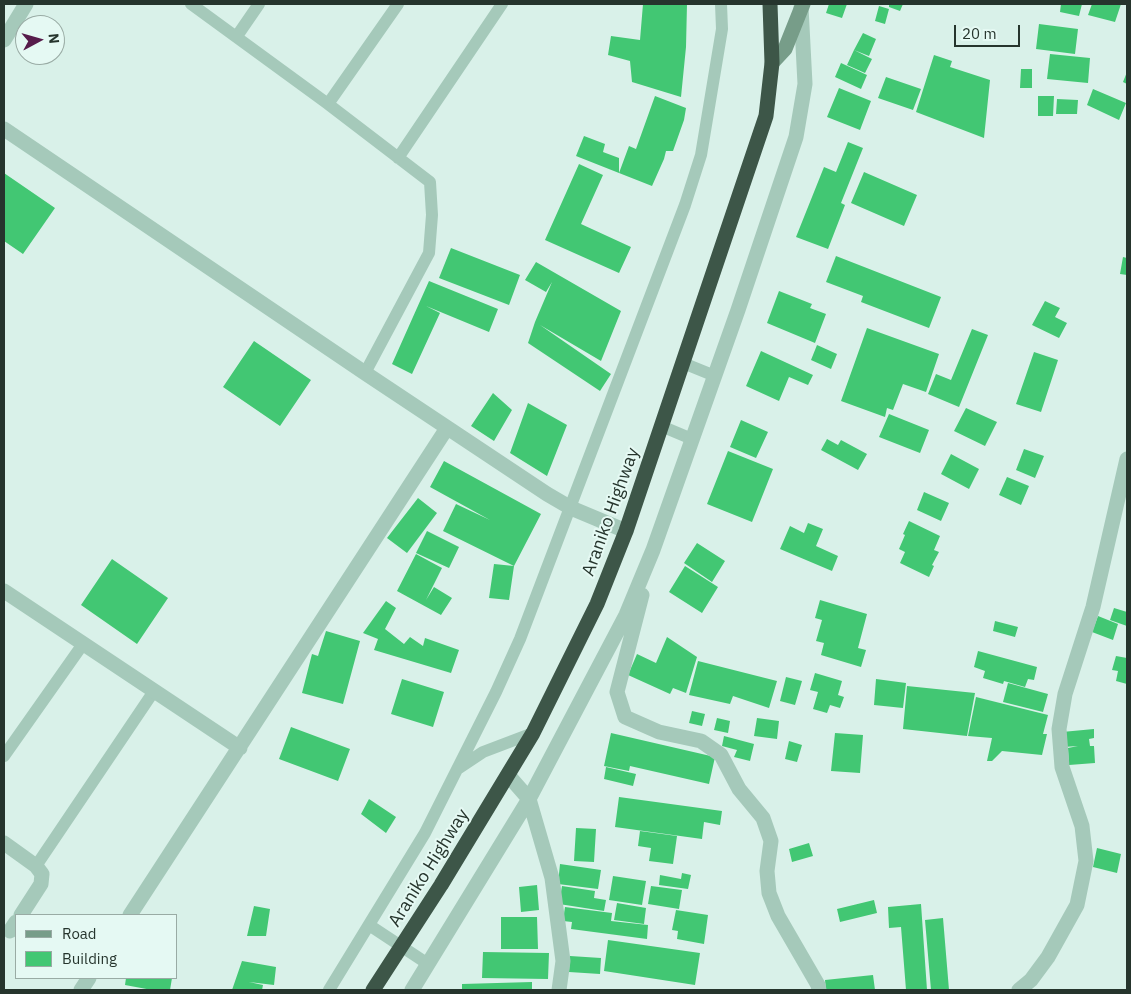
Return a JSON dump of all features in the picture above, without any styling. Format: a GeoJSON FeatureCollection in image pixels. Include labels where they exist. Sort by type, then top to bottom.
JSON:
{"type":"FeatureCollection","features":[{"type":"Feature","properties":{"kind":"highway","name":"Araniko Highway"},"geometry":{"type":"LineString","coordinates":[[373,990],[533,733],[597,604],[626,531],[766,116],[772,63],[770,4]]}},
{"type":"Feature","properties":{"kind":"main road"},"geometry":{"type":"LineString","coordinates":[[772,63],[785,49],[802,5]]}},
{"type":"Feature","properties":{"kind":"street"},"geometry":{"type":"LineString","coordinates":[[4,40],[26,4]]}},
{"type":"Feature","properties":{"kind":"street"},"geometry":{"type":"LineString","coordinates":[[412,990],[529,799],[626,615],[653,550],[715,376],[796,137],[805,84],[802,5]]}},
{"type":"Feature","properties":{"kind":"street"},"geometry":{"type":"LineString","coordinates":[[4,128],[447,428],[571,508],[626,531]]}},
{"type":"Feature","properties":{"kind":"street"},"geometry":{"type":"LineString","coordinates":[[131,914],[447,428]]}},
{"type":"Feature","properties":{"kind":"street"},"geometry":{"type":"LineString","coordinates":[[1019,990],[1048,958],[1077,905],[1086,861],[1082,826],[1062,767],[1059,729],[1065,694],[1093,608],[1127,459]]}},
{"type":"Feature","properties":{"kind":"street"},"geometry":{"type":"LineString","coordinates":[[653,550],[616,692],[625,717],[659,732],[701,741],[721,755],[739,789],[763,818],[770,841],[767,871],[769,894],[778,916],[818,985],[819,990]]}},
{"type":"Feature","properties":{"kind":"street"},"geometry":{"type":"LineString","coordinates":[[4,590],[240,748]]}},
{"type":"Feature","properties":{"kind":"street"},"geometry":{"type":"LineString","coordinates":[[508,775],[529,799],[552,878],[563,961],[559,990]]}},
{"type":"Feature","properties":{"kind":"street"},"geometry":{"type":"LineString","coordinates":[[4,843],[36,866],[42,874],[41,884],[22,914]]}},
{"type":"Feature","properties":{"kind":"street"},"geometry":{"type":"LineString","coordinates":[[81,990],[88,979]]}},
{"type":"Feature","properties":{"kind":"lane"},"geometry":{"type":"LineString","coordinates":[[191,4],[237,36],[430,182],[432,215],[429,253],[365,373]]}},
{"type":"Feature","properties":{"kind":"lane"},"geometry":{"type":"LineString","coordinates":[[237,36],[260,4]]}},
{"type":"Feature","properties":{"kind":"lane"},"geometry":{"type":"LineString","coordinates":[[328,104],[398,4]]}},
{"type":"Feature","properties":{"kind":"lane"},"geometry":{"type":"LineString","coordinates":[[398,158],[502,4]]}},
{"type":"Feature","properties":{"kind":"lane"},"geometry":{"type":"LineString","coordinates":[[330,990],[425,833],[496,692],[520,639],[685,205],[701,155],[722,29],[721,4]]}},
{"type":"Feature","properties":{"kind":"lane"},"geometry":{"type":"LineString","coordinates":[[683,363],[715,376]]}},
{"type":"Feature","properties":{"kind":"lane"},"geometry":{"type":"LineString","coordinates":[[661,426],[692,439]]}},
{"type":"Feature","properties":{"kind":"lane"},"geometry":{"type":"LineString","coordinates":[[4,756],[84,644]]}},
{"type":"Feature","properties":{"kind":"lane"},"geometry":{"type":"LineString","coordinates":[[36,866],[154,691]]}},
{"type":"Feature","properties":{"kind":"lane"},"geometry":{"type":"LineString","coordinates":[[457,770],[483,752],[533,733]]}},
{"type":"Feature","properties":{"kind":"lane"},"geometry":{"type":"LineString","coordinates":[[370,925],[428,964]]}},
{"type":"Feature","properties":{"kind":"building"},"geometry":{"type":"Polygon","coordinates":[[[643,4],[687,4],[686,47],[681,97],[632,82],[630,61],[608,55],[611,36],[640,40],[643,4]]]}},
{"type":"Feature","properties":{"kind":"building"},"geometry":{"type":"Polygon","coordinates":[[[829,4],[847,4],[842,18],[826,13],[829,4]]]}},
{"type":"Feature","properties":{"kind":"building"},"geometry":{"type":"Polygon","coordinates":[[[889,4],[903,4],[900,11],[889,7],[889,4]]]}},
{"type":"Feature","properties":{"kind":"building"},"geometry":{"type":"Polygon","coordinates":[[[1061,4],[1082,4],[1079,16],[1060,12],[1061,4]]]}},
{"type":"Feature","properties":{"kind":"building"},"geometry":{"type":"Polygon","coordinates":[[[1092,4],[1121,4],[1115,22],[1088,15],[1092,4]]]}},
{"type":"Feature","properties":{"kind":"building"},"geometry":{"type":"Polygon","coordinates":[[[879,6],[889,9],[885,24],[875,21],[879,6]]]}},
{"type":"Feature","properties":{"kind":"building"},"geometry":{"type":"Polygon","coordinates":[[[1039,24],[1078,29],[1075,54],[1036,49],[1039,24]]]}},
{"type":"Feature","properties":{"kind":"building"},"geometry":{"type":"Polygon","coordinates":[[[863,33],[876,39],[869,56],[854,50],[863,33]]]}},
{"type":"Feature","properties":{"kind":"building"},"geometry":{"type":"Polygon","coordinates":[[[854,50],[872,59],[865,73],[847,65],[854,50]]]}},
{"type":"Feature","properties":{"kind":"building"},"geometry":{"type":"Polygon","coordinates":[[[1050,54],[1090,58],[1088,83],[1047,79],[1050,54]]]}},
{"type":"Feature","properties":{"kind":"building"},"geometry":{"type":"Polygon","coordinates":[[[934,55],[952,61],[950,67],[990,80],[984,138],[916,112],[934,55]]]}},
{"type":"Feature","properties":{"kind":"building"},"geometry":{"type":"Polygon","coordinates":[[[841,63],[867,75],[861,89],[835,77],[841,63]]]}},
{"type":"Feature","properties":{"kind":"building"},"geometry":{"type":"Polygon","coordinates":[[[1021,69],[1032,69],[1032,88],[1020,88],[1021,69]]]}},
{"type":"Feature","properties":{"kind":"building"},"geometry":{"type":"Polygon","coordinates":[[[1127,72],[1127,84],[1123,82],[1127,72]]]}},
{"type":"Feature","properties":{"kind":"building"},"geometry":{"type":"Polygon","coordinates":[[[886,77],[921,89],[913,110],[878,98],[886,77]]]}},
{"type":"Feature","properties":{"kind":"building"},"geometry":{"type":"Polygon","coordinates":[[[839,88],[871,101],[860,130],[827,117],[839,88]]]}},
{"type":"Feature","properties":{"kind":"building"},"geometry":{"type":"Polygon","coordinates":[[[1093,89],[1126,103],[1119,120],[1087,105],[1093,89]]]}},
{"type":"Feature","properties":{"kind":"building"},"geometry":{"type":"Polygon","coordinates":[[[655,96],[686,108],[684,120],[673,151],[666,151],[652,186],[619,173],[629,146],[636,149],[655,96]]]}},
{"type":"Feature","properties":{"kind":"building"},"geometry":{"type":"Polygon","coordinates":[[[1038,96],[1054,96],[1053,116],[1038,116],[1038,96]]]}},
{"type":"Feature","properties":{"kind":"building"},"geometry":{"type":"Polygon","coordinates":[[[1057,99],[1078,100],[1077,114],[1056,114],[1057,99]]]}},
{"type":"Feature","properties":{"kind":"building"},"geometry":{"type":"Polygon","coordinates":[[[584,136],[605,144],[603,152],[619,158],[619,173],[576,156],[584,136]]]}},
{"type":"Feature","properties":{"kind":"building"},"geometry":{"type":"Polygon","coordinates":[[[848,142],[863,148],[841,203],[845,205],[828,249],[796,237],[824,167],[836,172],[848,142]]]}},
{"type":"Feature","properties":{"kind":"building"},"geometry":{"type":"Polygon","coordinates":[[[579,164],[603,175],[581,224],[631,247],[619,273],[545,240],[579,164]]]}},
{"type":"Feature","properties":{"kind":"building"},"geometry":{"type":"Polygon","coordinates":[[[864,172],[917,195],[904,226],[851,203],[864,172]]]}},
{"type":"Feature","properties":{"kind":"building"},"geometry":{"type":"Polygon","coordinates":[[[4,173],[55,208],[23,254],[4,241],[4,173]]]}},
{"type":"Feature","properties":{"kind":"building"},"geometry":{"type":"Polygon","coordinates":[[[451,248],[520,275],[509,305],[439,278],[451,248]]]}},
{"type":"Feature","properties":{"kind":"building"},"geometry":{"type":"Polygon","coordinates":[[[836,256],[941,297],[929,328],[861,302],[863,296],[826,282],[836,256]]]}},
{"type":"Feature","properties":{"kind":"building"},"geometry":{"type":"Polygon","coordinates":[[[1123,257],[1127,258],[1127,275],[1120,274],[1123,257]]]}},
{"type":"Feature","properties":{"kind":"building"},"geometry":{"type":"Polygon","coordinates":[[[536,262],[621,311],[601,361],[540,325],[611,374],[600,391],[528,343],[552,282],[546,292],[525,280],[536,262]]]}},
{"type":"Feature","properties":{"kind":"building"},"geometry":{"type":"Polygon","coordinates":[[[429,281],[498,309],[489,332],[426,306],[440,313],[412,374],[392,364],[429,281]]]}},
{"type":"Feature","properties":{"kind":"building"},"geometry":{"type":"Polygon","coordinates":[[[779,291],[812,304],[810,308],[826,314],[815,343],[767,323],[779,291]]]}},
{"type":"Feature","properties":{"kind":"building"},"geometry":{"type":"Polygon","coordinates":[[[1045,301],[1060,308],[1055,317],[1067,323],[1059,338],[1032,325],[1045,301]]]}},
{"type":"Feature","properties":{"kind":"building"},"geometry":{"type":"Polygon","coordinates":[[[867,328],[939,354],[926,392],[903,384],[893,410],[887,408],[885,417],[841,401],[867,328]]]}},
{"type":"Feature","properties":{"kind":"building"},"geometry":{"type":"Polygon","coordinates":[[[972,329],[988,335],[959,407],[928,394],[936,374],[951,380],[972,329]]]}},
{"type":"Feature","properties":{"kind":"building"},"geometry":{"type":"Polygon","coordinates":[[[254,341],[311,380],[280,426],[223,387],[254,341]]]}},
{"type":"Feature","properties":{"kind":"building"},"geometry":{"type":"Polygon","coordinates":[[[817,345],[837,354],[831,369],[811,360],[817,345]]]}},
{"type":"Feature","properties":{"kind":"building"},"geometry":{"type":"Polygon","coordinates":[[[761,351],[813,375],[808,385],[789,377],[779,401],[746,386],[761,351]]]}},
{"type":"Feature","properties":{"kind":"building"},"geometry":{"type":"Polygon","coordinates":[[[1034,352],[1058,360],[1041,412],[1016,404],[1034,352]]]}},
{"type":"Feature","properties":{"kind":"building"},"geometry":{"type":"Polygon","coordinates":[[[493,393],[512,410],[494,441],[471,426],[493,393]]]}},
{"type":"Feature","properties":{"kind":"building"},"geometry":{"type":"Polygon","coordinates":[[[528,403],[567,425],[547,476],[510,453],[528,403]]]}},
{"type":"Feature","properties":{"kind":"building"},"geometry":{"type":"Polygon","coordinates":[[[966,408],[997,422],[985,446],[954,431],[966,408]]]}},
{"type":"Feature","properties":{"kind":"building"},"geometry":{"type":"Polygon","coordinates":[[[889,414],[929,430],[920,453],[879,437],[889,414]]]}},
{"type":"Feature","properties":{"kind":"building"},"geometry":{"type":"Polygon","coordinates":[[[741,420],[768,432],[756,458],[730,447],[741,420]]]}},
{"type":"Feature","properties":{"kind":"building"},"geometry":{"type":"Polygon","coordinates":[[[827,439],[838,445],[841,440],[867,454],[858,470],[821,450],[827,439]]]}},
{"type":"Feature","properties":{"kind":"building"},"geometry":{"type":"Polygon","coordinates":[[[1024,449],[1044,456],[1035,478],[1016,470],[1024,449]]]}},
{"type":"Feature","properties":{"kind":"building"},"geometry":{"type":"Polygon","coordinates":[[[728,451],[773,469],[752,522],[707,504],[728,451]]]}},
{"type":"Feature","properties":{"kind":"building"},"geometry":{"type":"Polygon","coordinates":[[[951,454],[979,469],[969,489],[941,474],[951,454]]]}},
{"type":"Feature","properties":{"kind":"building"},"geometry":{"type":"Polygon","coordinates":[[[444,461],[541,514],[514,566],[443,531],[456,504],[490,520],[430,487],[444,461]]]}},
{"type":"Feature","properties":{"kind":"building"},"geometry":{"type":"Polygon","coordinates":[[[1007,477],[1029,486],[1021,505],[999,495],[1007,477]]]}},
{"type":"Feature","properties":{"kind":"building"},"geometry":{"type":"Polygon","coordinates":[[[924,492],[949,503],[941,521],[917,510],[924,492]]]}},
{"type":"Feature","properties":{"kind":"building"},"geometry":{"type":"Polygon","coordinates":[[[418,498],[437,513],[407,553],[387,538],[418,498]]]}},
{"type":"Feature","properties":{"kind":"building"},"geometry":{"type":"Polygon","coordinates":[[[909,521],[940,536],[934,550],[939,552],[932,565],[934,566],[929,577],[900,563],[905,552],[899,549],[909,521]]]}},
{"type":"Feature","properties":{"kind":"building"},"geometry":{"type":"Polygon","coordinates":[[[808,523],[823,529],[816,546],[838,556],[832,571],[780,549],[790,526],[804,533],[808,523]]]}},
{"type":"Feature","properties":{"kind":"building"},"geometry":{"type":"Polygon","coordinates":[[[427,531],[459,547],[449,568],[416,553],[427,531]]]}},
{"type":"Feature","properties":{"kind":"building"},"geometry":{"type":"Polygon","coordinates":[[[697,543],[725,561],[712,582],[684,563],[697,543]]]}},
{"type":"Feature","properties":{"kind":"building"},"geometry":{"type":"Polygon","coordinates":[[[416,554],[442,568],[426,600],[434,587],[452,598],[441,615],[397,591],[416,554]]]}},
{"type":"Feature","properties":{"kind":"building"},"geometry":{"type":"Polygon","coordinates":[[[112,559],[168,598],[137,644],[81,605],[112,559]]]}},
{"type":"Feature","properties":{"kind":"building"},"geometry":{"type":"Polygon","coordinates":[[[494,564],[514,566],[509,600],[489,598],[494,564]]]}},
{"type":"Feature","properties":{"kind":"building"},"geometry":{"type":"Polygon","coordinates":[[[685,566],[718,587],[702,613],[669,592],[685,566]]]}},
{"type":"Feature","properties":{"kind":"building"},"geometry":{"type":"Polygon","coordinates":[[[820,600],[867,614],[858,648],[866,650],[861,667],[821,655],[824,643],[816,641],[822,620],[815,618],[820,600]]]}},
{"type":"Feature","properties":{"kind":"building"},"geometry":{"type":"Polygon","coordinates":[[[386,601],[396,608],[385,629],[404,644],[410,637],[423,646],[425,638],[459,650],[451,673],[374,650],[378,639],[363,633],[386,601]]]}},
{"type":"Feature","properties":{"kind":"building"},"geometry":{"type":"Polygon","coordinates":[[[1114,608],[1127,612],[1127,626],[1110,620],[1114,608]]]}},
{"type":"Feature","properties":{"kind":"building"},"geometry":{"type":"Polygon","coordinates":[[[1098,616],[1118,624],[1113,640],[1092,632],[1098,616]]]}},
{"type":"Feature","properties":{"kind":"building"},"geometry":{"type":"Polygon","coordinates":[[[995,621],[1018,627],[1015,637],[993,631],[995,621]]]}},
{"type":"Feature","properties":{"kind":"building"},"geometry":{"type":"Polygon","coordinates":[[[326,631],[360,641],[343,704],[302,693],[312,654],[318,656],[326,631]]]}},
{"type":"Feature","properties":{"kind":"building"},"geometry":{"type":"Polygon","coordinates":[[[667,637],[697,657],[686,693],[673,688],[670,694],[628,675],[637,654],[656,663],[667,637]]]}},
{"type":"Feature","properties":{"kind":"building"},"geometry":{"type":"Polygon","coordinates":[[[978,651],[1037,667],[1034,680],[1028,679],[1025,687],[1004,681],[1003,684],[983,678],[985,671],[974,667],[978,651]]]}},
{"type":"Feature","properties":{"kind":"building"},"geometry":{"type":"Polygon","coordinates":[[[1116,656],[1127,658],[1127,684],[1116,681],[1118,671],[1112,670],[1116,656]]]}},
{"type":"Feature","properties":{"kind":"building"},"geometry":{"type":"Polygon","coordinates":[[[698,661],[777,681],[769,708],[733,696],[730,704],[689,695],[698,661]]]}},
{"type":"Feature","properties":{"kind":"building"},"geometry":{"type":"Polygon","coordinates":[[[815,673],[842,681],[838,695],[844,697],[840,708],[830,705],[827,713],[813,709],[818,692],[810,690],[815,673]]]}},
{"type":"Feature","properties":{"kind":"building"},"geometry":{"type":"Polygon","coordinates":[[[786,677],[802,681],[795,705],[780,701],[786,677]]]}},
{"type":"Feature","properties":{"kind":"building"},"geometry":{"type":"Polygon","coordinates":[[[402,679],[444,692],[433,727],[391,714],[402,679]]]}},
{"type":"Feature","properties":{"kind":"building"},"geometry":{"type":"Polygon","coordinates":[[[876,679],[906,683],[903,708],[874,705],[876,679]]]}},
{"type":"Feature","properties":{"kind":"building"},"geometry":{"type":"Polygon","coordinates":[[[1008,683],[1048,694],[1043,712],[1003,702],[1008,683]]]}},
{"type":"Feature","properties":{"kind":"building"},"geometry":{"type":"Polygon","coordinates":[[[907,686],[975,693],[967,736],[903,729],[907,686]]]}},
{"type":"Feature","properties":{"kind":"building"},"geometry":{"type":"Polygon","coordinates":[[[976,697],[1048,715],[1043,734],[1047,734],[1042,755],[1002,751],[992,761],[987,761],[992,738],[968,736],[976,697]]]}},
{"type":"Feature","properties":{"kind":"building"},"geometry":{"type":"Polygon","coordinates":[[[692,711],[705,714],[702,726],[689,723],[692,711]]]}},
{"type":"Feature","properties":{"kind":"building"},"geometry":{"type":"Polygon","coordinates":[[[717,718],[730,721],[728,733],[714,730],[717,718]]]}},
{"type":"Feature","properties":{"kind":"building"},"geometry":{"type":"Polygon","coordinates":[[[757,718],[779,721],[777,739],[754,736],[757,718]]]}},
{"type":"Feature","properties":{"kind":"building"},"geometry":{"type":"Polygon","coordinates":[[[291,727],[350,749],[338,781],[279,759],[291,727]]]}},
{"type":"Feature","properties":{"kind":"building"},"geometry":{"type":"Polygon","coordinates":[[[1094,729],[1094,738],[1089,739],[1090,746],[1094,746],[1095,763],[1069,765],[1068,748],[1078,746],[1063,747],[1062,732],[1094,729]]]}},
{"type":"Feature","properties":{"kind":"building"},"geometry":{"type":"Polygon","coordinates":[[[611,733],[715,757],[709,784],[630,766],[629,771],[604,766],[611,733]]]}},
{"type":"Feature","properties":{"kind":"building"},"geometry":{"type":"Polygon","coordinates":[[[835,733],[863,735],[860,773],[831,771],[835,733]]]}},
{"type":"Feature","properties":{"kind":"building"},"geometry":{"type":"Polygon","coordinates":[[[724,736],[754,744],[750,761],[734,757],[737,750],[722,746],[724,736]]]}},
{"type":"Feature","properties":{"kind":"building"},"geometry":{"type":"Polygon","coordinates":[[[789,741],[802,745],[797,762],[785,759],[789,741]]]}},
{"type":"Feature","properties":{"kind":"building"},"geometry":{"type":"Polygon","coordinates":[[[606,767],[636,774],[633,786],[604,779],[606,767]]]}},
{"type":"Feature","properties":{"kind":"building"},"geometry":{"type":"Polygon","coordinates":[[[619,797],[722,811],[720,825],[704,822],[702,839],[615,827],[619,797]]]}},
{"type":"Feature","properties":{"kind":"building"},"geometry":{"type":"Polygon","coordinates":[[[369,799],[396,817],[386,833],[361,814],[369,799]]]}},
{"type":"Feature","properties":{"kind":"building"},"geometry":{"type":"Polygon","coordinates":[[[576,828],[596,829],[594,862],[574,861],[576,828]]]}},
{"type":"Feature","properties":{"kind":"building"},"geometry":{"type":"Polygon","coordinates":[[[640,831],[677,836],[673,864],[649,861],[651,848],[638,846],[640,831]]]}},
{"type":"Feature","properties":{"kind":"building"},"geometry":{"type":"Polygon","coordinates":[[[809,843],[813,856],[792,862],[789,849],[809,843]]]}},
{"type":"Feature","properties":{"kind":"building"},"geometry":{"type":"Polygon","coordinates":[[[1097,848],[1121,854],[1117,873],[1093,867],[1097,848]]]}},
{"type":"Feature","properties":{"kind":"building"},"geometry":{"type":"Polygon","coordinates":[[[560,864],[601,870],[598,889],[558,884],[560,864]]]}},
{"type":"Feature","properties":{"kind":"building"},"geometry":{"type":"Polygon","coordinates":[[[682,873],[691,875],[688,889],[659,885],[660,875],[681,879],[682,873]]]}},
{"type":"Feature","properties":{"kind":"building"},"geometry":{"type":"Polygon","coordinates":[[[613,876],[646,881],[642,905],[609,900],[613,876]]]}},
{"type":"Feature","properties":{"kind":"building"},"geometry":{"type":"Polygon","coordinates":[[[537,885],[539,910],[521,912],[519,887],[537,885]]]}},
{"type":"Feature","properties":{"kind":"building"},"geometry":{"type":"Polygon","coordinates":[[[562,886],[595,891],[594,898],[606,900],[604,911],[559,904],[562,886]]]}},
{"type":"Feature","properties":{"kind":"building"},"geometry":{"type":"Polygon","coordinates":[[[651,886],[682,890],[679,909],[648,904],[651,886]]]}},
{"type":"Feature","properties":{"kind":"building"},"geometry":{"type":"Polygon","coordinates":[[[874,900],[877,913],[840,922],[837,909],[874,900]]]}},
{"type":"Feature","properties":{"kind":"building"},"geometry":{"type":"Polygon","coordinates":[[[617,903],[646,908],[644,924],[614,920],[617,903]]]}},
{"type":"Feature","properties":{"kind":"building"},"geometry":{"type":"Polygon","coordinates":[[[921,904],[927,990],[906,990],[901,927],[889,928],[888,907],[921,904]]]}},
{"type":"Feature","properties":{"kind":"building"},"geometry":{"type":"Polygon","coordinates":[[[254,906],[270,909],[266,936],[247,936],[254,906]]]}},
{"type":"Feature","properties":{"kind":"building"},"geometry":{"type":"Polygon","coordinates":[[[565,907],[612,913],[611,921],[648,925],[647,939],[571,929],[572,922],[563,921],[565,907]]]}},
{"type":"Feature","properties":{"kind":"building"},"geometry":{"type":"Polygon","coordinates":[[[676,910],[708,915],[704,944],[677,939],[678,931],[672,930],[676,910]]]}},
{"type":"Feature","properties":{"kind":"building"},"geometry":{"type":"Polygon","coordinates":[[[501,917],[537,917],[538,949],[501,949],[501,917]]]}},
{"type":"Feature","properties":{"kind":"building"},"geometry":{"type":"Polygon","coordinates":[[[943,918],[949,990],[931,990],[925,920],[943,918]]]}},
{"type":"Feature","properties":{"kind":"building"},"geometry":{"type":"Polygon","coordinates":[[[608,940],[700,953],[695,985],[604,971],[608,940]]]}},
{"type":"Feature","properties":{"kind":"building"},"geometry":{"type":"Polygon","coordinates":[[[483,952],[549,953],[548,979],[482,978],[483,952]]]}},
{"type":"Feature","properties":{"kind":"building"},"geometry":{"type":"Polygon","coordinates":[[[570,956],[601,958],[600,974],[569,972],[570,956]]]}},
{"type":"Feature","properties":{"kind":"building"},"geometry":{"type":"Polygon","coordinates":[[[242,961],[276,967],[274,985],[249,982],[263,985],[262,990],[232,990],[242,961]]]}},
{"type":"Feature","properties":{"kind":"building"},"geometry":{"type":"Polygon","coordinates":[[[873,975],[875,990],[826,990],[825,980],[873,975]]]}},
{"type":"Feature","properties":{"kind":"building"},"geometry":{"type":"Polygon","coordinates":[[[126,979],[172,979],[170,990],[152,990],[125,985],[126,979]]]}},
{"type":"Feature","properties":{"kind":"building"},"geometry":{"type":"Polygon","coordinates":[[[532,982],[532,990],[462,990],[462,984],[532,982]]]}}]}
